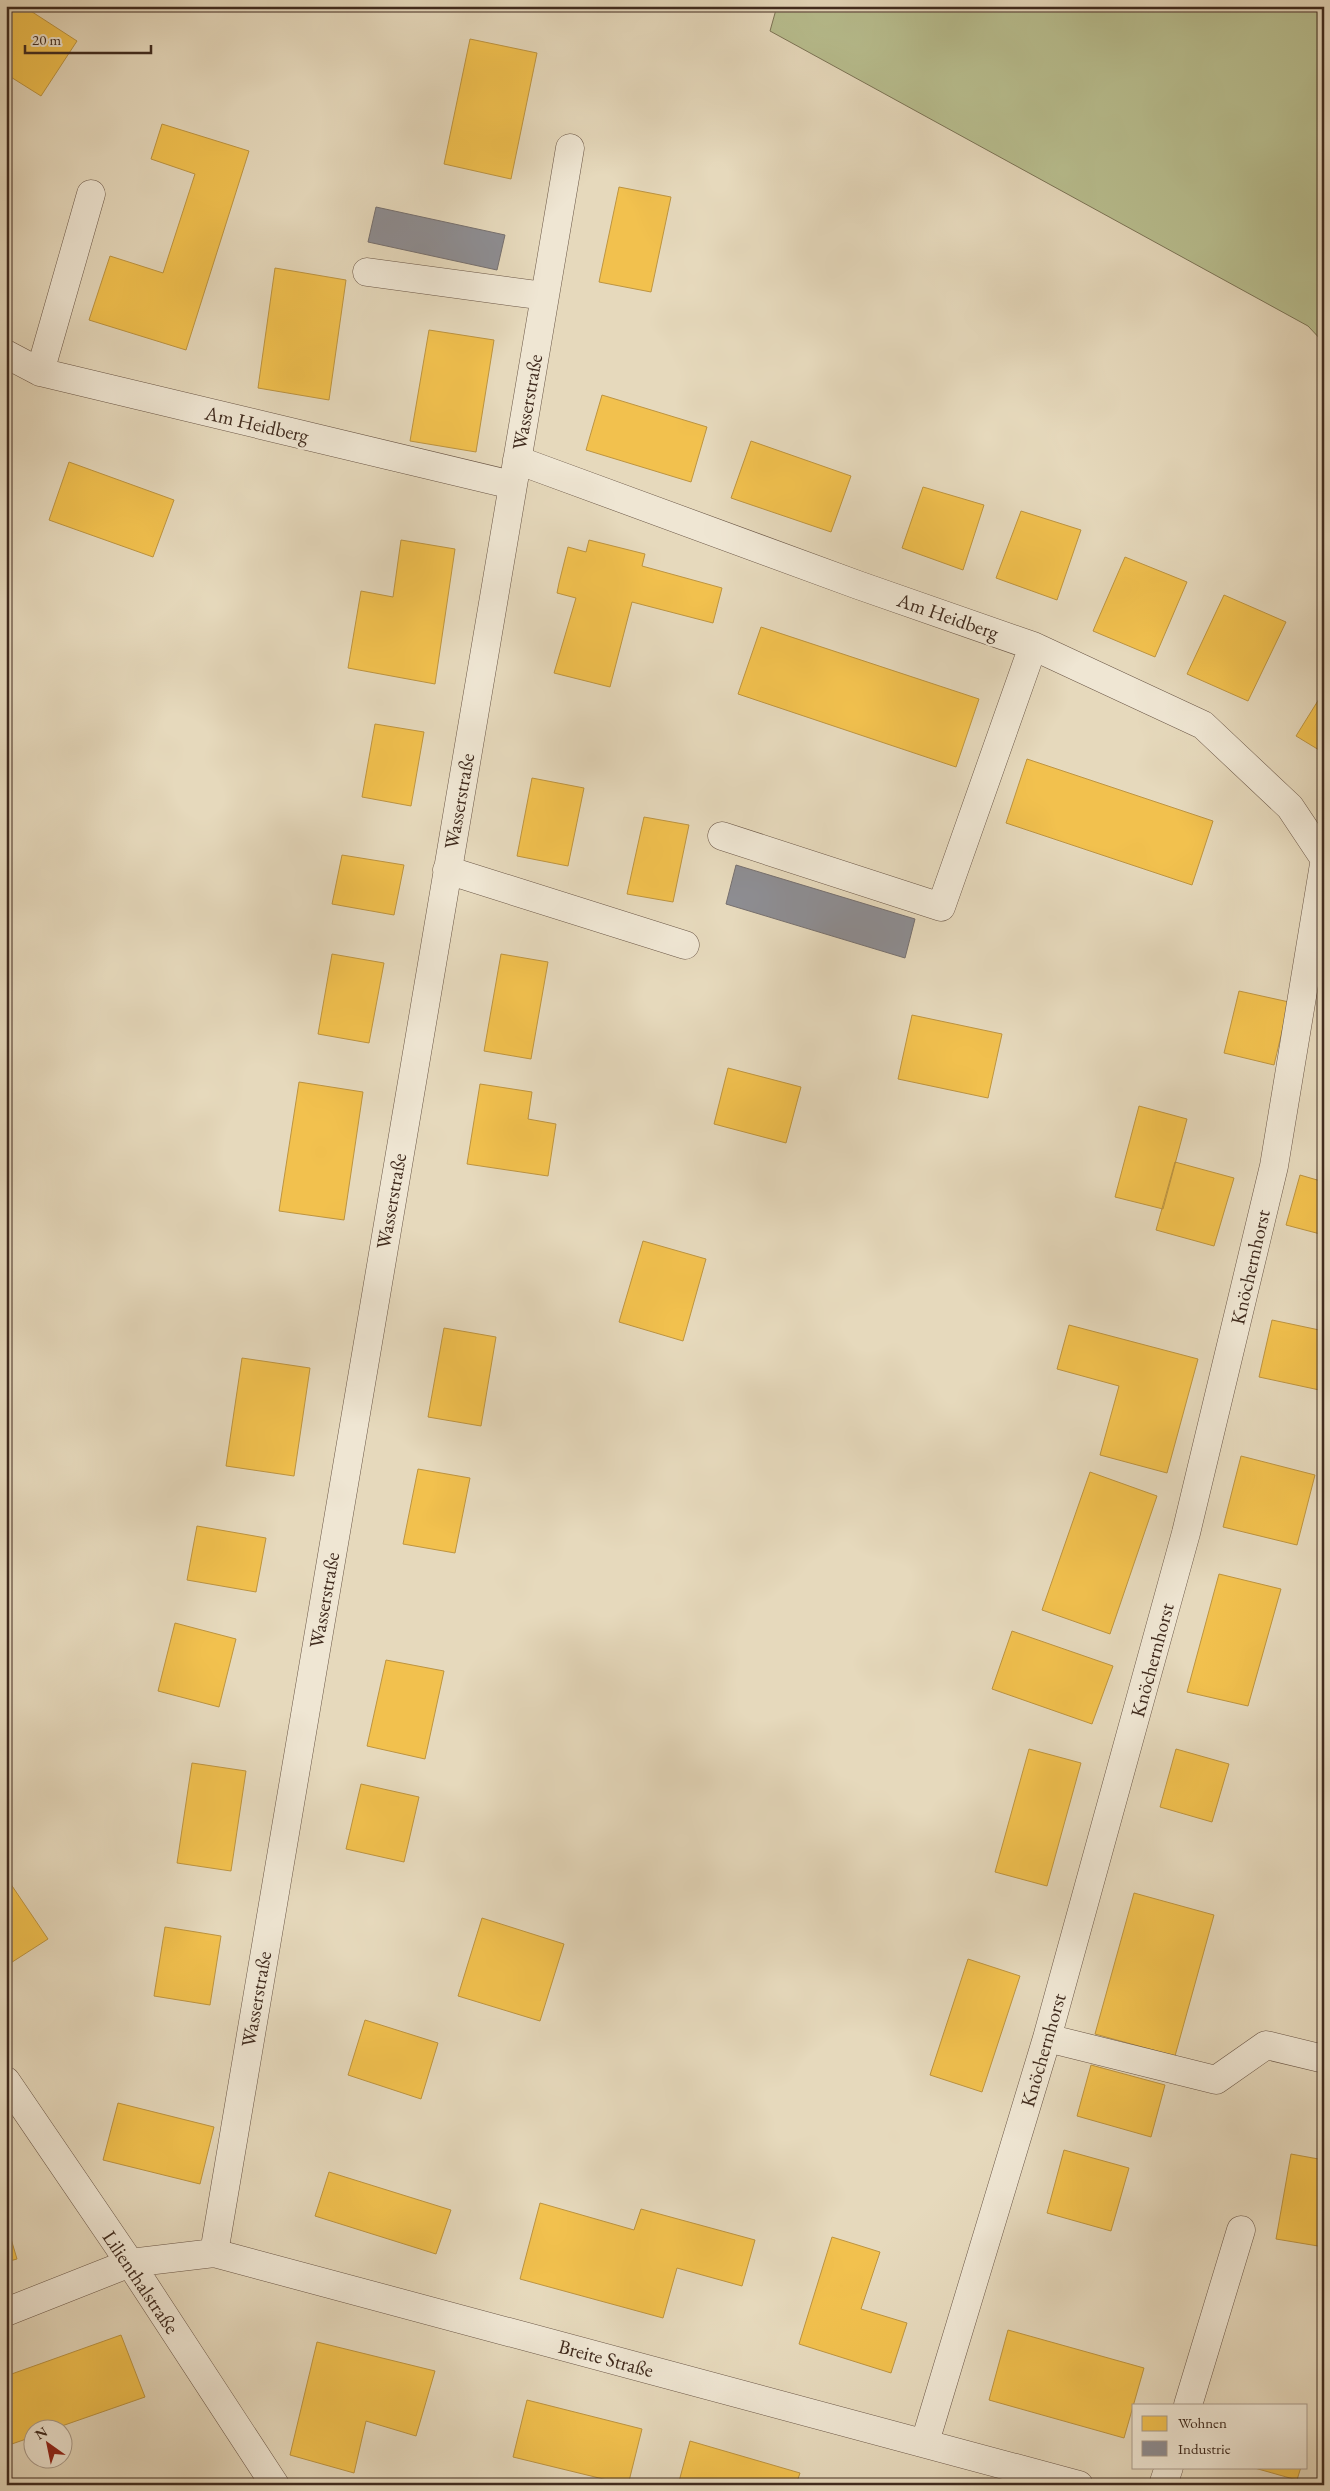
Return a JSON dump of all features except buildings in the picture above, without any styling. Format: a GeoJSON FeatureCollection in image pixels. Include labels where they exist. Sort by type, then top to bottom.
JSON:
{"type":"FeatureCollection","features":[{"type":"Feature","properties":{"kind":"street","name":"Wasserstraße"},"geometry":{"type":"LineString","coordinates":[[214,2253],[570,148]]}},
{"type":"Feature","properties":{"kind":"street"},"geometry":{"type":"LineString","coordinates":[[40,372],[91,194]]}},
{"type":"Feature","properties":{"kind":"street"},"geometry":{"type":"LineString","coordinates":[[367,272],[545,296]]}},
{"type":"Feature","properties":{"kind":"street","name":"Am Heidberg"},"geometry":{"type":"LineString","coordinates":[[6,354],[40,372],[514,472],[858,585],[1033,646],[1203,724],[1290,807],[1324,858]]}},
{"type":"Feature","properties":{"kind":"street"},"geometry":{"type":"LineString","coordinates":[[722,836],[941,907],[1033,646]]}},
{"type":"Feature","properties":{"kind":"street","name":"Knöchernhorst"},"geometry":{"type":"LineString","coordinates":[[925,2442],[1048,2038],[1186,1533],[1272,1176],[1324,864]]}},
{"type":"Feature","properties":{"kind":"street"},"geometry":{"type":"LineString","coordinates":[[447,870],[685,945]]}},
{"type":"Feature","properties":{"kind":"street"},"geometry":{"type":"LineString","coordinates":[[1048,2038],[1216,2080],[1266,2045],[1324,2059]]}},
{"type":"Feature","properties":{"kind":"street","name":"Lilienthalstraße"},"geometry":{"type":"LineString","coordinates":[[6,2081],[130,2264],[274,2485]]}},
{"type":"Feature","properties":{"kind":"street"},"geometry":{"type":"LineString","coordinates":[[1188,2404],[1241,2230]]}},
{"type":"Feature","properties":{"kind":"street","name":"Breite Straße"},"geometry":{"type":"LineString","coordinates":[[6,2312],[130,2264],[214,2253],[1080,2485]]}},
{"type":"Feature","properties":{"kind":"street"},"geometry":{"type":"LineString","coordinates":[[1163,2485],[1169,2468]]}},
{"type":"Feature","properties":{"kind":"green space"},"geometry":{"type":"Polygon","coordinates":[[[777,6],[1324,6],[1324,343],[1308,326],[770,31],[777,6]]]}}]}
